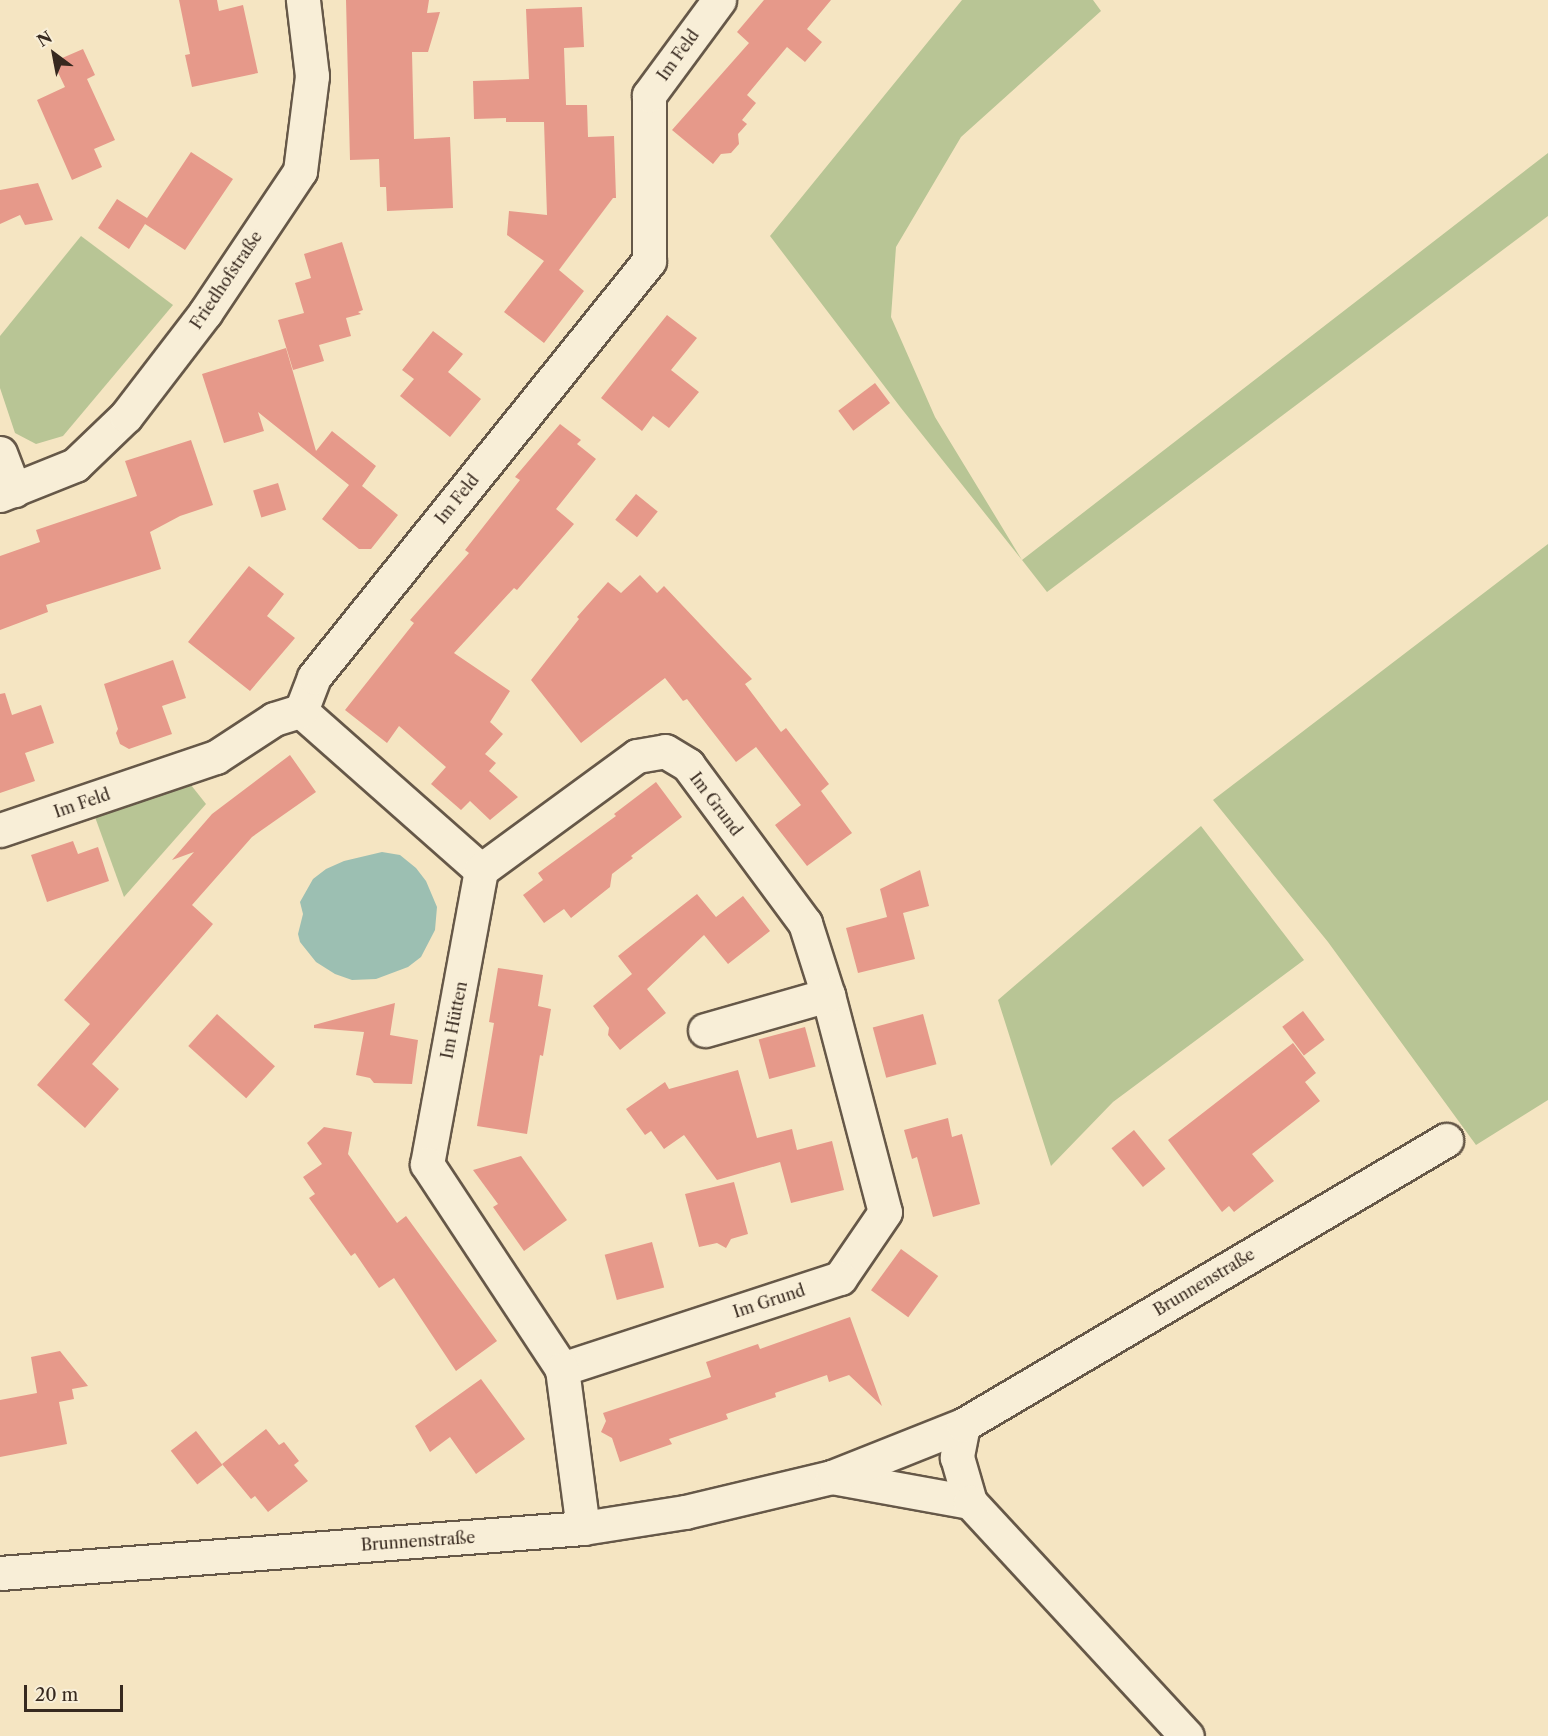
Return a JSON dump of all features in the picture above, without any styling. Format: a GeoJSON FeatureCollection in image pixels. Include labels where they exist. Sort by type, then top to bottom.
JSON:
{"type":"FeatureCollection","features":[{"type":"Feature","properties":{"kind":"street","name":"Friedhofstraße"},"geometry":{"type":"LineString","coordinates":[[0,453],[7,493],[75,465],[126,416],[205,314],[300,171],[312,76],[303,0]]}},
{"type":"Feature","properties":{"kind":"street","name":"Im Feld"},"geometry":{"type":"LineString","coordinates":[[0,830],[216,757],[274,719],[301,711],[314,677],[649,261],[649,95],[719,0]]}},
{"type":"Feature","properties":{"kind":"street"},"geometry":{"type":"LineString","coordinates":[[301,711],[481,870]]}},
{"type":"Feature","properties":{"kind":"street","name":"Im Grund"},"geometry":{"type":"LineString","coordinates":[[481,870],[637,756],[665,751],[688,765],[805,923],[828,995],[885,1212],[840,1278],[562,1369]]}},
{"type":"Feature","properties":{"kind":"street","name":"Im Hütten"},"geometry":{"type":"LineString","coordinates":[[481,870],[427,1164],[562,1369]]}},
{"type":"Feature","properties":{"kind":"street"},"geometry":{"type":"LineString","coordinates":[[705,1030],[828,995]]}},
{"type":"Feature","properties":{"kind":"street","name":"Brunnenstraße"},"geometry":{"type":"LineString","coordinates":[[0,1573],[583,1528],[685,1512],[832,1477],[963,1425],[1446,1140]]}},
{"type":"Feature","properties":{"kind":"street"},"geometry":{"type":"LineString","coordinates":[[562,1369],[583,1528]]}},
{"type":"Feature","properties":{"kind":"street"},"geometry":{"type":"LineString","coordinates":[[963,1425],[957,1458],[970,1502],[1187,1736]]}},
{"type":"Feature","properties":{"kind":"street","name":"Brunnenstraße"},"geometry":{"type":"LineString","coordinates":[[832,1477],[970,1502]]}},
{"type":"Feature","properties":{"kind":"green space"},"geometry":{"type":"Polygon","coordinates":[[[962,0],[1093,0],[1101,11],[961,137],[896,247],[891,317],[935,417],[1022,560],[901,408],[770,236],[962,0]]]}},
{"type":"Feature","properties":{"kind":"green space"},"geometry":{"type":"Polygon","coordinates":[[[1548,153],[1548,216],[1047,592],[1022,560],[1548,153]]]}},
{"type":"Feature","properties":{"kind":"green space"},"geometry":{"type":"Polygon","coordinates":[[[81,236],[173,305],[63,436],[36,444],[15,433],[0,388],[0,336],[81,236]]]}},
{"type":"Feature","properties":{"kind":"green space"},"geometry":{"type":"Polygon","coordinates":[[[1548,544],[1548,1100],[1476,1145],[1328,942],[1213,800],[1548,544]]]}},
{"type":"Feature","properties":{"kind":"green space"},"geometry":{"type":"Polygon","coordinates":[[[187,780],[206,804],[124,897],[95,817],[187,780]]]}},
{"type":"Feature","properties":{"kind":"green space"},"geometry":{"type":"Polygon","coordinates":[[[1201,826],[1304,960],[1113,1102],[1051,1166],[998,1000],[1201,826]]]}},
{"type":"Feature","properties":{"kind":"shaded area"},"geometry":{"type":"Polygon","coordinates":[[[382,852],[400,855],[416,868],[426,881],[437,907],[435,930],[421,957],[408,967],[376,979],[352,980],[335,974],[316,962],[300,942],[298,934],[303,914],[300,902],[313,879],[326,869],[344,861],[382,852]]]}},
{"type":"Feature","properties":{"kind":"building"},"geometry":{"type":"Polygon","coordinates":[[[179,0],[217,0],[219,11],[243,5],[258,73],[192,87],[185,55],[190,54],[179,0]]]}},
{"type":"Feature","properties":{"kind":"building"},"geometry":{"type":"Polygon","coordinates":[[[346,0],[429,0],[427,13],[440,12],[428,52],[412,52],[414,139],[450,137],[453,208],[387,211],[386,187],[380,187],[379,159],[350,160],[346,0]]]}},
{"type":"Feature","properties":{"kind":"building"},"geometry":{"type":"Polygon","coordinates":[[[764,0],[831,0],[807,29],[822,42],[805,62],[787,47],[747,95],[756,103],[742,120],[747,124],[738,134],[739,144],[731,153],[721,154],[713,164],[672,130],[749,43],[737,32],[764,0]]]}},
{"type":"Feature","properties":{"kind":"building"},"geometry":{"type":"Polygon","coordinates":[[[582,7],[584,47],[564,48],[566,105],[587,105],[588,137],[614,136],[616,198],[613,198],[559,270],[584,291],[544,343],[504,312],[544,261],[507,235],[509,211],[547,215],[544,122],[506,122],[506,118],[474,119],[473,81],[529,79],[526,9],[582,7]]]}},
{"type":"Feature","properties":{"kind":"building"},"geometry":{"type":"Polygon","coordinates":[[[83,49],[95,75],[87,79],[115,140],[94,149],[102,167],[72,180],[37,100],[65,87],[53,62],[83,49]]]}},
{"type":"Feature","properties":{"kind":"building"},"geometry":{"type":"Polygon","coordinates":[[[191,152],[233,179],[185,250],[145,224],[129,249],[98,228],[117,199],[147,218],[191,152]]]}},
{"type":"Feature","properties":{"kind":"building"},"geometry":{"type":"Polygon","coordinates":[[[38,183],[53,220],[25,225],[20,215],[0,224],[0,190],[38,183]]]}},
{"type":"Feature","properties":{"kind":"building"},"geometry":{"type":"Polygon","coordinates":[[[342,242],[363,310],[358,312],[361,314],[346,318],[351,336],[319,345],[324,361],[293,370],[278,320],[304,313],[295,283],[311,278],[304,254],[342,242]]]}},
{"type":"Feature","properties":{"kind":"building"},"geometry":{"type":"Polygon","coordinates":[[[667,315],[697,338],[671,370],[699,392],[669,428],[653,416],[642,431],[601,398],[667,315]]]}},
{"type":"Feature","properties":{"kind":"building"},"geometry":{"type":"Polygon","coordinates":[[[433,331],[463,354],[448,372],[481,399],[450,437],[400,396],[414,379],[402,370],[433,331]]]}},
{"type":"Feature","properties":{"kind":"building"},"geometry":{"type":"Polygon","coordinates":[[[286,348],[316,451],[332,431],[376,466],[362,486],[398,515],[371,549],[359,549],[322,519],[349,485],[258,412],[264,431],[224,443],[202,374],[286,348]]]}},
{"type":"Feature","properties":{"kind":"building"},"geometry":{"type":"Polygon","coordinates":[[[875,383],[890,403],[853,431],[838,411],[875,383]]]}},
{"type":"Feature","properties":{"kind":"building"},"geometry":{"type":"Polygon","coordinates":[[[560,424],[581,440],[577,444],[596,459],[556,509],[574,524],[517,590],[514,588],[454,653],[510,691],[490,722],[503,734],[485,754],[496,763],[489,771],[518,797],[490,820],[470,801],[461,810],[431,784],[446,767],[399,726],[387,743],[345,710],[414,623],[410,620],[469,553],[465,550],[520,480],[515,477],[560,424]]]}},
{"type":"Feature","properties":{"kind":"building"},"geometry":{"type":"Polygon","coordinates":[[[191,440],[213,505],[180,516],[150,532],[161,569],[46,605],[48,612],[0,630],[0,556],[40,542],[36,530],[137,496],[125,461],[191,440]]]}},
{"type":"Feature","properties":{"kind":"building"},"geometry":{"type":"Polygon","coordinates":[[[278,483],[286,510],[261,517],[253,491],[278,483]]]}},
{"type":"Feature","properties":{"kind":"building"},"geometry":{"type":"Polygon","coordinates":[[[636,494],[658,512],[637,537],[615,520],[636,494]]]}},
{"type":"Feature","properties":{"kind":"building"},"geometry":{"type":"Polygon","coordinates":[[[249,566],[284,594],[267,616],[295,638],[250,691],[188,642],[249,566]]]}},
{"type":"Feature","properties":{"kind":"building"},"geometry":{"type":"Polygon","coordinates":[[[640,575],[657,593],[664,586],[752,679],[745,684],[781,732],[786,728],[829,784],[821,791],[852,833],[807,866],[775,825],[801,805],[756,747],[736,762],[687,699],[683,701],[665,678],[581,743],[531,680],[579,619],[577,617],[608,582],[621,593],[640,575]]]}},
{"type":"Feature","properties":{"kind":"building"},"geometry":{"type":"Polygon","coordinates":[[[173,660],[186,698],[162,706],[172,734],[129,749],[120,744],[116,733],[118,729],[104,684],[173,660]]]}},
{"type":"Feature","properties":{"kind":"building"},"geometry":{"type":"Polygon","coordinates":[[[5,693],[12,715],[41,705],[54,743],[25,753],[35,781],[0,793],[0,694],[5,693]]]}},
{"type":"Feature","properties":{"kind":"building"},"geometry":{"type":"Polygon","coordinates":[[[290,755],[316,792],[252,837],[192,905],[213,924],[92,1064],[119,1089],[85,1128],[37,1085],[90,1024],[64,1000],[194,852],[172,860],[212,814],[290,755]]]}},
{"type":"Feature","properties":{"kind":"building"},"geometry":{"type":"Polygon","coordinates":[[[656,782],[682,817],[631,856],[633,858],[612,874],[610,887],[571,918],[564,909],[544,923],[523,895],[543,880],[538,873],[616,816],[614,814],[656,782]]]}},
{"type":"Feature","properties":{"kind":"building"},"geometry":{"type":"Polygon","coordinates":[[[73,841],[78,854],[98,847],[109,881],[47,902],[31,855],[73,841]]]}},
{"type":"Feature","properties":{"kind":"building"},"geometry":{"type":"Polygon","coordinates":[[[920,870],[929,906],[903,913],[915,959],[858,973],[846,928],[887,917],[880,889],[920,870]]]}},
{"type":"Feature","properties":{"kind":"building"},"geometry":{"type":"Polygon","coordinates":[[[697,894],[716,917],[743,896],[770,931],[728,964],[704,935],[647,989],[666,1013],[620,1050],[608,1035],[609,1028],[593,1006],[632,974],[618,956],[697,894]]]}},
{"type":"Feature","properties":{"kind":"building"},"geometry":{"type":"Polygon","coordinates":[[[498,968],[543,975],[538,1006],[551,1009],[543,1056],[540,1055],[527,1134],[477,1126],[494,1023],[489,1022],[498,968]]]}},
{"type":"Feature","properties":{"kind":"building"},"geometry":{"type":"Polygon","coordinates":[[[395,1003],[390,1035],[418,1040],[412,1084],[374,1083],[370,1078],[356,1075],[364,1032],[314,1028],[314,1025],[395,1003]]]}},
{"type":"Feature","properties":{"kind":"building"},"geometry":{"type":"Polygon","coordinates":[[[1303,1011],[1325,1040],[1304,1055],[1282,1027],[1303,1011]]]}},
{"type":"Feature","properties":{"kind":"building"},"geometry":{"type":"Polygon","coordinates":[[[217,1014],[275,1066],[246,1098],[188,1046],[217,1014]]]}},
{"type":"Feature","properties":{"kind":"building"},"geometry":{"type":"Polygon","coordinates":[[[923,1014],[936,1064],[886,1078],[873,1027],[923,1014]]]}},
{"type":"Feature","properties":{"kind":"building"},"geometry":{"type":"Polygon","coordinates":[[[805,1027],[816,1067],[769,1079],[759,1039],[805,1027]]]}},
{"type":"Feature","properties":{"kind":"building"},"geometry":{"type":"Polygon","coordinates":[[[1293,1043],[1316,1073],[1305,1082],[1320,1101],[1252,1154],[1274,1181],[1234,1212],[1229,1206],[1222,1212],[1168,1140],[1293,1043]]]}},
{"type":"Feature","properties":{"kind":"building"},"geometry":{"type":"Polygon","coordinates":[[[738,1070],[757,1138],[792,1129],[797,1150],[832,1141],[844,1190],[791,1203],[780,1162],[717,1180],[684,1135],[664,1149],[651,1131],[645,1135],[626,1109],[665,1082],[669,1089],[738,1070]]]}},
{"type":"Feature","properties":{"kind":"building"},"geometry":{"type":"Polygon","coordinates":[[[948,1118],[952,1137],[962,1134],[980,1204],[933,1217],[917,1157],[912,1159],[904,1130],[948,1118]]]}},
{"type":"Feature","properties":{"kind":"building"},"geometry":{"type":"Polygon","coordinates":[[[324,1127],[352,1132],[348,1154],[397,1223],[406,1216],[497,1341],[456,1371],[394,1278],[379,1288],[355,1253],[351,1256],[309,1198],[315,1194],[303,1177],[322,1164],[307,1143],[324,1127]]]}},
{"type":"Feature","properties":{"kind":"building"},"geometry":{"type":"Polygon","coordinates":[[[1134,1130],[1165,1169],[1143,1187],[1111,1148],[1134,1130]]]}},
{"type":"Feature","properties":{"kind":"building"},"geometry":{"type":"Polygon","coordinates":[[[521,1156],[567,1220],[524,1251],[493,1207],[498,1204],[473,1170],[521,1156]]]}},
{"type":"Feature","properties":{"kind":"building"},"geometry":{"type":"Polygon","coordinates":[[[734,1182],[748,1234],[731,1239],[726,1248],[717,1243],[699,1247],[685,1194],[734,1182]]]}},
{"type":"Feature","properties":{"kind":"building"},"geometry":{"type":"Polygon","coordinates":[[[652,1242],[664,1287],[617,1300],[605,1255],[652,1242]]]}},
{"type":"Feature","properties":{"kind":"building"},"geometry":{"type":"Polygon","coordinates":[[[901,1249],[938,1276],[908,1317],[871,1290],[901,1249]]]}},
{"type":"Feature","properties":{"kind":"building"},"geometry":{"type":"Polygon","coordinates":[[[850,1317],[882,1406],[849,1375],[829,1382],[827,1375],[775,1393],[776,1397],[726,1414],[728,1419],[669,1439],[672,1444],[620,1462],[612,1438],[601,1432],[606,1421],[603,1413],[711,1377],[706,1362],[758,1344],[760,1349],[850,1317]]]}},
{"type":"Feature","properties":{"kind":"building"},"geometry":{"type":"Polygon","coordinates":[[[60,1351],[88,1386],[72,1389],[74,1399],[59,1402],[67,1444],[0,1457],[0,1400],[37,1393],[31,1357],[60,1351]]]}},
{"type":"Feature","properties":{"kind":"building"},"geometry":{"type":"Polygon","coordinates":[[[481,1379],[525,1439],[476,1474],[450,1437],[430,1452],[415,1426],[481,1379]]]}},
{"type":"Feature","properties":{"kind":"building"},"geometry":{"type":"Polygon","coordinates":[[[266,1429],[279,1445],[284,1442],[299,1461],[294,1465],[308,1481],[268,1512],[255,1496],[251,1499],[222,1464],[266,1429]]]}},
{"type":"Feature","properties":{"kind":"building"},"geometry":{"type":"Polygon","coordinates":[[[196,1431],[222,1465],[197,1485],[171,1451],[196,1431]]]}}]}
